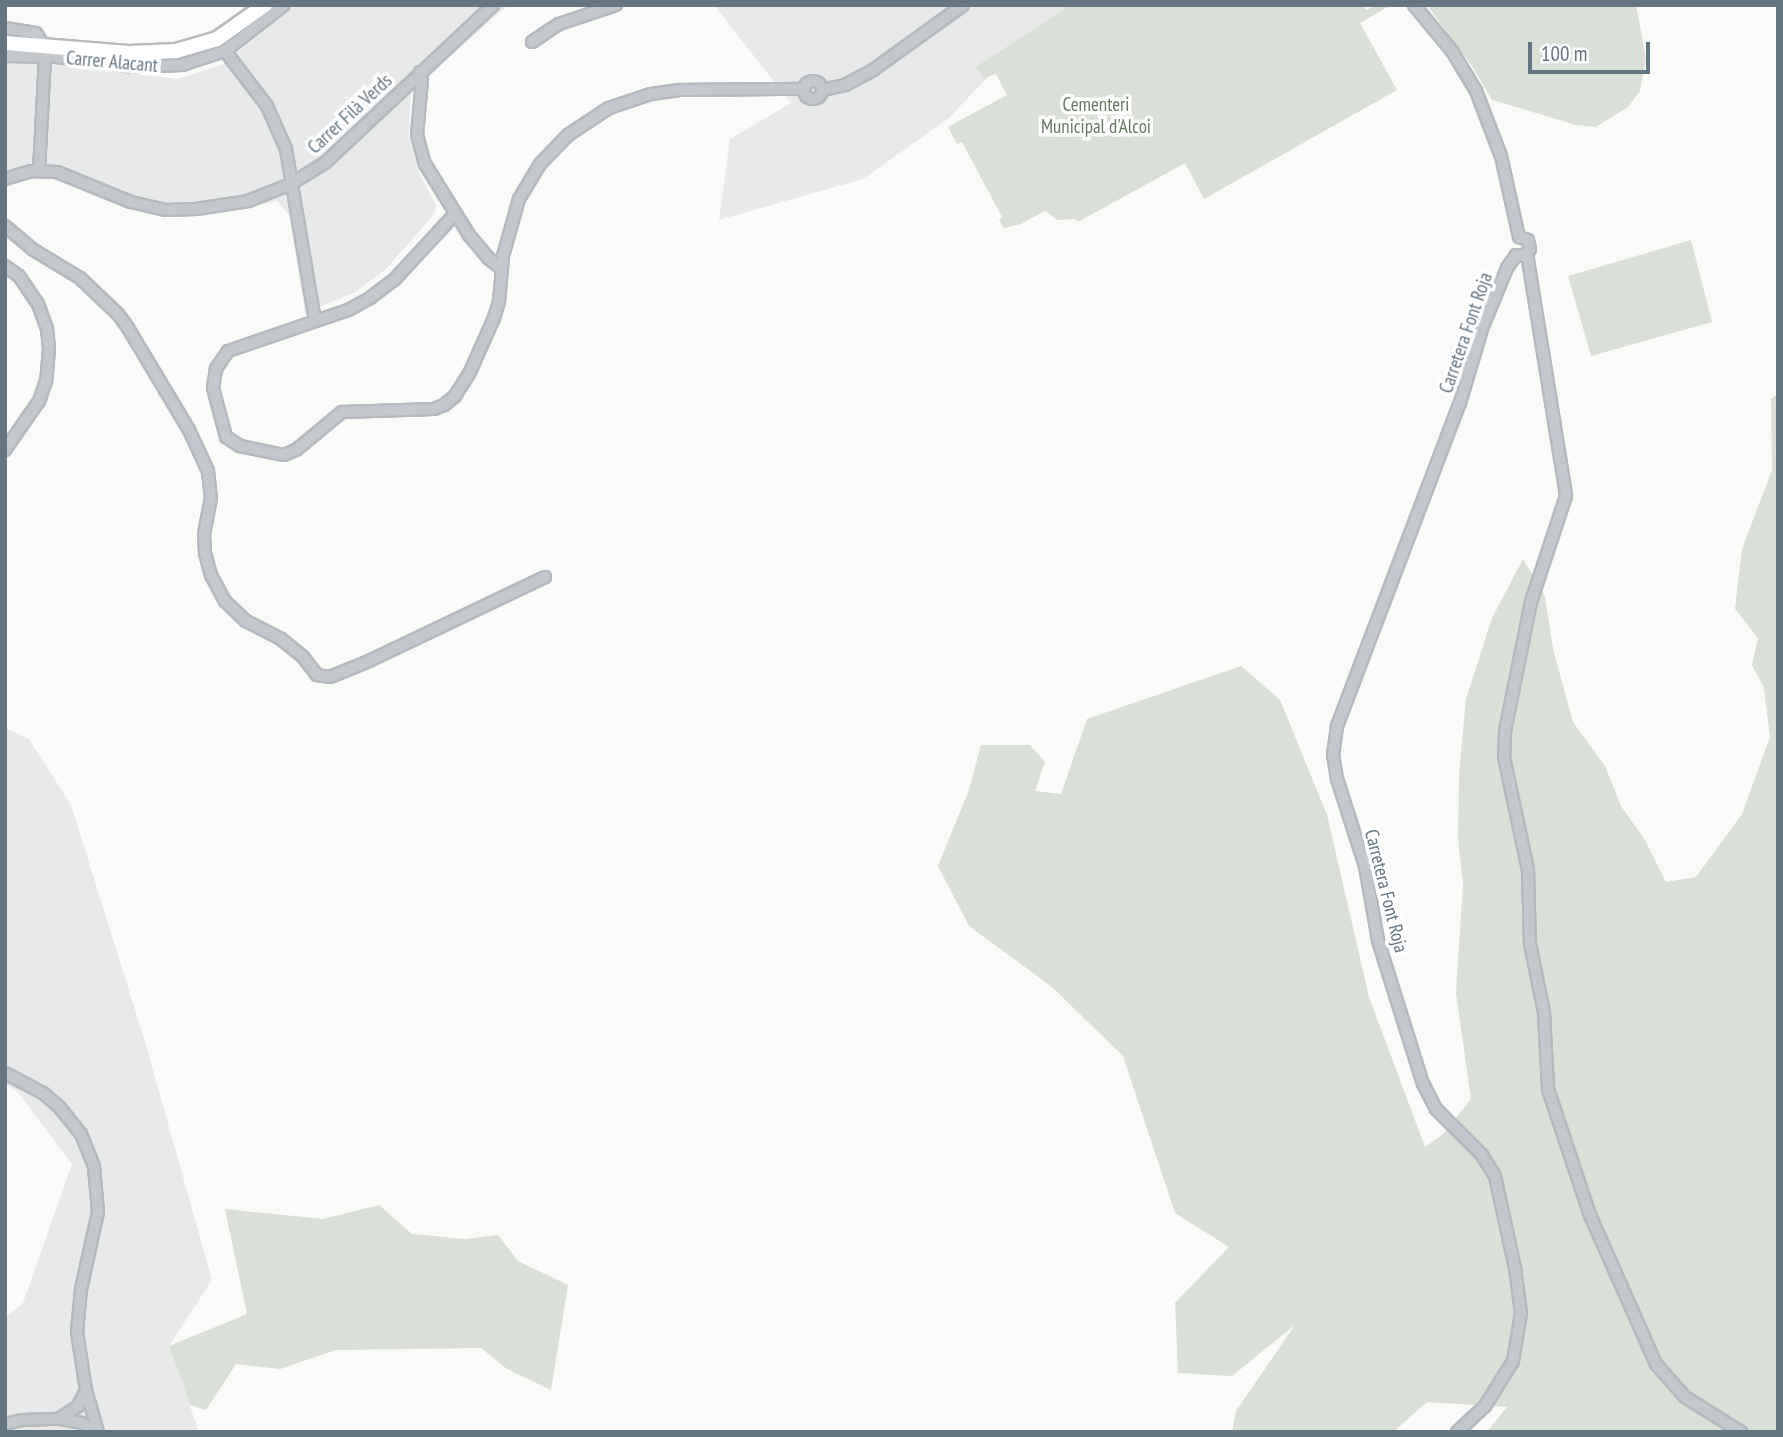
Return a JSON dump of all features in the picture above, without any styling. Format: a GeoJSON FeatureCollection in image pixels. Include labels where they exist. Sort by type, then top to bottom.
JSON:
{"type":"FeatureCollection","features":[{"type":"Feature","properties":{"kind":"main road","name":"Carrer Alacant"},"geometry":{"type":"LineString","coordinates":[[5,43],[44,50],[129,53],[185,49],[223,35],[265,5]]}},
{"type":"Feature","properties":{"kind":"street","name":"Carrer Alacant"},"geometry":{"type":"LineString","coordinates":[[5,56],[44,50],[160,68],[194,63],[225,51],[284,5]]}},
{"type":"Feature","properties":{"kind":"street"},"geometry":{"type":"LineString","coordinates":[[532,42],[582,15],[617,5]]}},
{"type":"Feature","properties":{"kind":"street"},"geometry":{"type":"LineString","coordinates":[[455,214],[386,287],[348,310],[232,347],[221,360],[213,388],[223,432],[230,440],[284,454],[296,450],[342,412],[434,409],[455,396],[487,337],[499,302],[501,268],[515,210],[525,186],[558,144],[595,116],[637,98],[666,92],[804,89],[805,94],[812,99],[818,97],[822,90],[845,85],[873,70],[963,5]]}},
{"type":"Feature","properties":{"kind":"street"},"geometry":{"type":"LineString","coordinates":[[1414,5],[1452,51],[1471,81],[1502,156],[1519,237],[1530,243],[1521,255],[1566,496],[1531,602],[1505,731],[1504,757],[1528,870],[1530,944],[1544,1012],[1548,1089],[1590,1215],[1656,1364],[1678,1391],[1741,1432]]}},
{"type":"Feature","properties":{"kind":"street","name":"Carrer Filà Verds"},"geometry":{"type":"LineString","coordinates":[[5,179],[39,171],[66,174],[131,202],[166,210],[196,209],[248,201],[294,183],[325,163],[488,7]]}},
{"type":"Feature","properties":{"kind":"street"},"geometry":{"type":"LineString","coordinates":[[5,28],[36,33],[44,50],[39,171]]}},
{"type":"Feature","properties":{"kind":"street"},"geometry":{"type":"LineString","coordinates":[[225,51],[274,118],[291,164],[314,320]]}},
{"type":"Feature","properties":{"kind":"street"},"geometry":{"type":"LineString","coordinates":[[420,72],[422,80],[417,124],[419,148],[455,214],[488,258],[501,268]]}},
{"type":"Feature","properties":{"kind":"street"},"geometry":{"type":"LineString","coordinates":[[5,226],[33,249],[80,278],[105,300],[128,328],[189,430],[208,471],[211,498],[204,534],[205,553],[211,575],[225,601],[246,621],[288,645],[317,675],[330,677],[369,661],[545,578]]}},
{"type":"Feature","properties":{"kind":"street","name":"Carretera Font Roja"},"geometry":{"type":"LineString","coordinates":[[1457,1432],[1485,1406],[1513,1361],[1521,1313],[1515,1268],[1495,1176],[1482,1155],[1436,1109],[1423,1084],[1378,940],[1365,866],[1337,779],[1333,755],[1337,726],[1460,403],[1483,326],[1507,268],[1521,255]]}},
{"type":"Feature","properties":{"kind":"street"},"geometry":{"type":"LineString","coordinates":[[5,266],[19,276],[38,304],[47,329],[49,360],[39,401],[5,450]]}},
{"type":"Feature","properties":{"kind":"street"},"geometry":{"type":"LineString","coordinates":[[5,1073],[43,1093],[60,1108],[81,1134],[94,1167],[98,1192],[97,1224],[77,1318],[86,1390],[97,1432]]}},
{"type":"Feature","properties":{"kind":"street"},"geometry":{"type":"LineString","coordinates":[[59,1419],[78,1406],[86,1390]]}},
{"type":"Feature","properties":{"kind":"street"},"geometry":{"type":"LineString","coordinates":[[5,1424],[23,1420],[59,1419],[82,1423],[97,1432]]}},
{"type":"Feature","properties":{"kind":"shaded area"},"geometry":{"type":"Polygon","coordinates":[[[296,5],[508,5],[411,91],[409,138],[419,173],[436,205],[435,213],[387,268],[354,293],[305,313],[289,215],[277,201],[222,213],[175,216],[127,208],[50,177],[5,183],[5,63],[52,64],[177,79],[222,65],[296,5]]]}},
{"type":"Feature","properties":{"kind":"shaded area"},"geometry":{"type":"Polygon","coordinates":[[[714,5],[1087,5],[1003,61],[949,118],[863,179],[719,220],[730,139],[791,103],[714,5]]]}},
{"type":"Feature","properties":{"kind":"shaded area"},"geometry":{"type":"Polygon","coordinates":[[[5,728],[29,739],[71,805],[146,1045],[212,1280],[169,1346],[199,1432],[5,1432],[5,1318],[23,1303],[72,1164],[17,1091],[5,1083],[5,728]]]}},
{"type":"Feature","properties":{"kind":"green space","name":"Cementeri Municipal d'Alcoi"},"geometry":{"type":"Polygon","coordinates":[[[1071,5],[1361,5],[1367,10],[1375,5],[1391,5],[1360,23],[1397,90],[1204,199],[1185,163],[1078,222],[1075,219],[1058,220],[1045,211],[1021,224],[1004,228],[999,220],[1002,217],[962,142],[957,144],[948,127],[1007,95],[996,74],[984,78],[976,67],[1071,5]]]}},
{"type":"Feature","properties":{"kind":"green space"},"geometry":{"type":"Polygon","coordinates":[[[1427,5],[1636,5],[1646,59],[1640,91],[1628,107],[1596,127],[1576,125],[1492,100],[1472,66],[1427,5]]]}},
{"type":"Feature","properties":{"kind":"green space"},"geometry":{"type":"Polygon","coordinates":[[[1691,240],[1712,322],[1591,356],[1568,276],[1691,240]]]}},
{"type":"Feature","properties":{"kind":"green space"},"geometry":{"type":"Polygon","coordinates":[[[1778,394],[1778,1432],[1487,1432],[1507,1407],[1427,1402],[1393,1432],[1232,1432],[1236,1411],[1295,1325],[1232,1376],[1178,1373],[1175,1303],[1229,1247],[1175,1213],[1123,1056],[1052,987],[969,926],[938,866],[969,790],[981,745],[1030,745],[1045,762],[1035,791],[1061,794],[1087,719],[1241,666],[1280,700],[1327,815],[1369,997],[1425,1147],[1442,1135],[1471,1099],[1456,993],[1463,884],[1458,839],[1459,774],[1466,699],[1492,618],[1523,559],[1545,596],[1553,649],[1573,722],[1605,766],[1621,806],[1645,840],[1666,882],[1696,877],[1742,814],[1770,737],[1764,688],[1752,665],[1758,638],[1735,609],[1742,549],[1772,470],[1771,399],[1778,394]]]}},
{"type":"Feature","properties":{"kind":"green space"},"geometry":{"type":"Polygon","coordinates":[[[379,1205],[412,1234],[465,1239],[498,1235],[518,1261],[568,1285],[551,1390],[507,1369],[481,1348],[336,1350],[280,1369],[236,1364],[206,1410],[190,1405],[169,1346],[247,1314],[225,1209],[323,1219],[379,1205]]]}}]}
